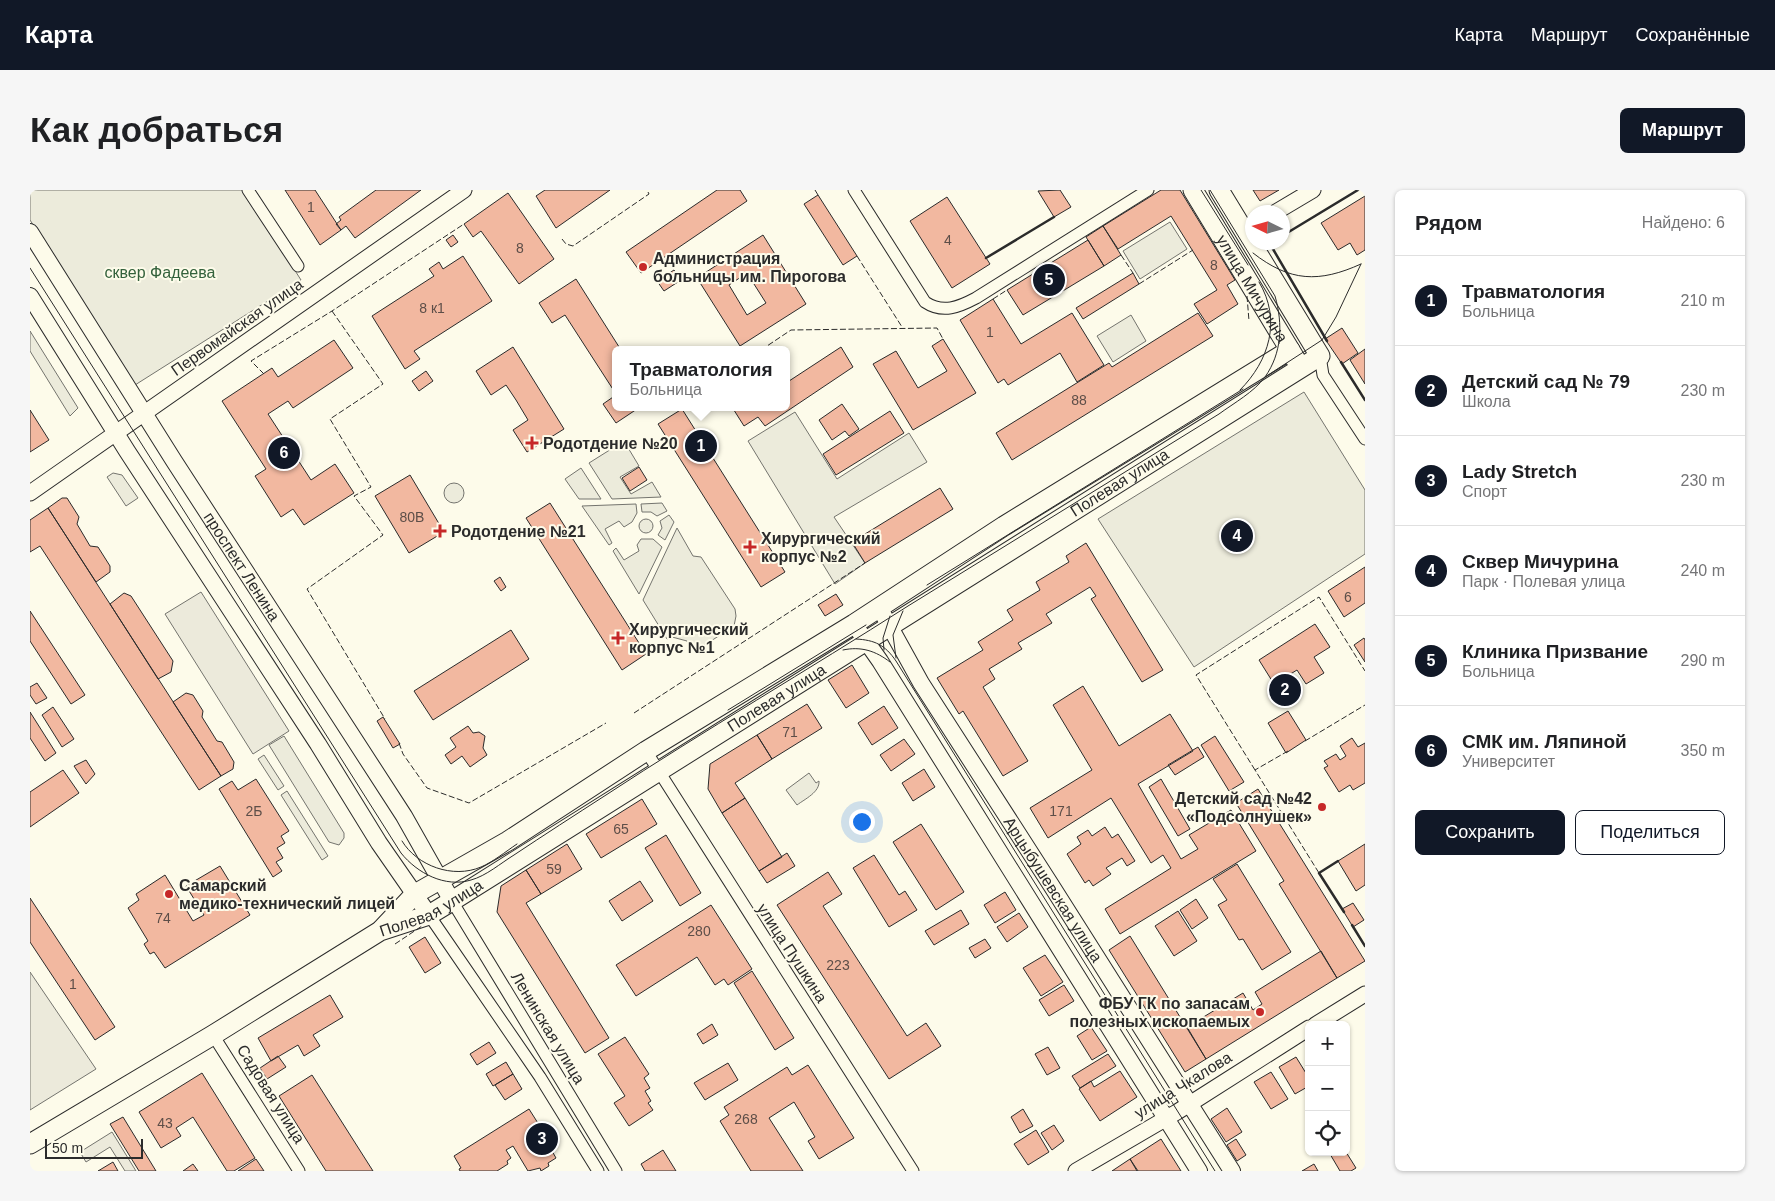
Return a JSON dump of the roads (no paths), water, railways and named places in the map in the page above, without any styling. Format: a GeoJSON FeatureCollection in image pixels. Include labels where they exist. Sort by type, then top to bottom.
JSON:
{"type":"FeatureCollection","features":[{"type":"Feature","properties":{"kind":"main road","name":"улица Мичурина"},"geometry":{"type":"LineString","coordinates":[[1193,190],[1302,368]]}},
{"type":"Feature","properties":{"kind":"main road","name":"улица Мичурина"},"geometry":{"type":"LineString","coordinates":[[1219,190],[1245,224]]}},
{"type":"Feature","properties":{"kind":"main road","name":"проспект Ленина"},"geometry":{"type":"LineString","coordinates":[[30,232],[145,412],[174,461],[404,816],[452,901]]}},
{"type":"Feature","properties":{"kind":"main road","name":"улица Мичурина"},"geometry":{"type":"LineString","coordinates":[[1261,250],[1320,356]]}},
{"type":"Feature","properties":{"kind":"main road","name":"проспект Ленина"},"geometry":{"type":"LineString","coordinates":[[30,296],[318,744],[379,843],[429,915]]}},
{"type":"Feature","properties":{"kind":"main road","name":"Полевая улица"},"geometry":{"type":"LineString","coordinates":[[380,931],[415,894],[508,841],[646,751],[854,624],[1004,526],[1290,350]]}},
{"type":"Feature","properties":{"kind":"main road","name":"Полевая улица"},"geometry":{"type":"LineString","coordinates":[[380,931],[429,915],[452,901],[1320,356]]}},
{"type":"Feature","properties":{"kind":"main road","name":"Арцыбушевская улица"},"geometry":{"type":"LineString","coordinates":[[879,607],[921,684],[1232,1171]]}},
{"type":"Feature","properties":{"kind":"main road","name":"Арцыбушевская улица"},"geometry":{"type":"LineString","coordinates":[[854,624],[1199,1171]]}},
{"type":"Feature","properties":{"kind":"main road"},"geometry":{"type":"LineString","coordinates":[[30,1144],[213,1035],[380,931]]}},
{"type":"Feature","properties":{"kind":"street"},"geometry":{"type":"LineString","coordinates":[[248,190],[298,266]]}},
{"type":"Feature","properties":{"kind":"street","name":"Первомайская улица"},"geometry":{"type":"LineString","coordinates":[[30,493],[464,190]]}},
{"type":"Feature","properties":{"kind":"street"},"geometry":{"type":"LineString","coordinates":[[854,190],[924,302],[940,309],[957,308],[976,298],[1148,190]]}},
{"type":"Feature","properties":{"kind":"street"},"geometry":{"type":"LineString","coordinates":[[1288,205],[1313,190]]}},
{"type":"Feature","properties":{"kind":"street","name":"улица Мичурина"},"geometry":{"type":"LineString","coordinates":[[1320,356],[1323,375],[1365,439]]}},
{"type":"Feature","properties":{"kind":"street"},"geometry":{"type":"LineString","coordinates":[[1302,368],[1323,375]]}},
{"type":"Feature","properties":{"kind":"street","name":"улица Пушкина"},"geometry":{"type":"LineString","coordinates":[[646,751],[913,1171]]}},
{"type":"Feature","properties":{"kind":"street","name":"Ленинская улица"},"geometry":{"type":"LineString","coordinates":[[452,901],[616,1171]]}},
{"type":"Feature","properties":{"kind":"street","name":"Ленинская улица"},"geometry":{"type":"LineString","coordinates":[[429,915],[540,1077],[598,1171]]}},
{"type":"Feature","properties":{"kind":"street"},"geometry":{"type":"LineString","coordinates":[[1321,1021],[1365,994]]}},
{"type":"Feature","properties":{"kind":"street","name":"улица Чкалова"},"geometry":{"type":"LineString","coordinates":[[1076,1171],[1166,1118],[1305,1030]]}},
{"type":"Feature","properties":{"kind":"street","name":"Садовая улица"},"geometry":{"type":"LineString","coordinates":[[213,1035],[299,1171]]}},
{"type":"Feature","properties":{"kind":"tram line"},"geometry":{"type":"LineString","coordinates":[[1201,190],[1248,265]]}},
{"type":"Feature","properties":{"kind":"tram line"},"geometry":{"type":"LineString","coordinates":[[30,268],[401,853],[415,867],[432,877],[451,882],[461,882],[477,878],[488,872],[681,747],[1219,414],[1255,388],[1271,368],[1278,348],[1280,328],[1278,307],[1275,296],[1210,190]]}},
{"type":"Feature","properties":{"kind":"tram line"},"geometry":{"type":"LineString","coordinates":[[1253,253],[1280,270],[1305,276],[1318,277],[1361,264]]}},
{"type":"Feature","properties":{"kind":"tram line"},"geometry":{"type":"LineString","coordinates":[[1265,377],[1322,340],[1336,317],[1361,264]]}},
{"type":"Feature","properties":{"kind":"tram line"},"geometry":{"type":"LineString","coordinates":[[1240,390],[1258,366],[1265,353],[1269,339],[1270,311],[1266,296],[1259,282]]}},
{"type":"Feature","properties":{"kind":"tram line"},"geometry":{"type":"LineString","coordinates":[[927,585],[1243,389]]}},
{"type":"Feature","properties":{"kind":"tram line"},"geometry":{"type":"LineString","coordinates":[[896,658],[893,635],[903,611]]}},
{"type":"Feature","properties":{"kind":"tram line"},"geometry":{"type":"LineString","coordinates":[[884,650],[883,638],[890,616]]}},
{"type":"Feature","properties":{"kind":"tram line"},"geometry":{"type":"LineString","coordinates":[[728,710],[866,625]]}},
{"type":"Feature","properties":{"kind":"tram line"},"geometry":{"type":"LineString","coordinates":[[856,639],[879,644],[896,661],[1215,1171]]}},
{"type":"Feature","properties":{"kind":"tram line"},"geometry":{"type":"LineString","coordinates":[[843,650],[868,650],[890,662]]}},
{"type":"Feature","properties":{"kind":"tram line"},"geometry":{"type":"LineString","coordinates":[[402,841],[409,850],[426,863],[437,868],[459,872],[486,865],[517,844]]}},
{"type":"Feature","properties":{"kind":"place","name":"Администрация больницы им. Пирогова"},"geometry":{"type":"Point","coordinates":[643,267]}},
{"type":"Feature","properties":{"kind":"place","name":"Клиника Призвание"},"geometry":{"type":"Point","coordinates":[1049,280]}},
{"type":"Feature","properties":{"kind":"place","name":"Родотдение №20"},"geometry":{"type":"Point","coordinates":[532,443]}},
{"type":"Feature","properties":{"kind":"place","name":"Травматология"},"geometry":{"type":"Point","coordinates":[701,446]}},
{"type":"Feature","properties":{"kind":"place","name":"СМК им. Ляпиной"},"geometry":{"type":"Point","coordinates":[284,453]}},
{"type":"Feature","properties":{"kind":"place","name":"Родотдение №21"},"geometry":{"type":"Point","coordinates":[440,531]}},
{"type":"Feature","properties":{"kind":"place","name":"Сквер Мичурина"},"geometry":{"type":"Point","coordinates":[1237,536]}},
{"type":"Feature","properties":{"kind":"place","name":"Хирургический корпус №2"},"geometry":{"type":"Point","coordinates":[750,547]}},
{"type":"Feature","properties":{"kind":"place","name":"Хирургический корпус №1"},"geometry":{"type":"Point","coordinates":[618,638]}},
{"type":"Feature","properties":{"kind":"place","name":"Детский сад № 79"},"geometry":{"type":"Point","coordinates":[1285,690]}},
{"type":"Feature","properties":{"kind":"place","name":"Детский сад №42 «Подсолнушек»"},"geometry":{"type":"Point","coordinates":[1322,807]}},
{"type":"Feature","properties":{"kind":"place","name":"Самарский медико-технический лицей"},"geometry":{"type":"Point","coordinates":[169,894]}},
{"type":"Feature","properties":{"kind":"place","name":"ФБУ ГК по запасам полезных ископаемых"},"geometry":{"type":"Point","coordinates":[1260,1012]}},
{"type":"Feature","properties":{"kind":"place","name":"Lady Stretch"},"geometry":{"type":"Point","coordinates":[542,1139]}},
{"type":"Feature","properties":{"kind":"park label","name":"сквер Фадеева"},"geometry":{"type":"Point","coordinates":[160,272]}}]}
